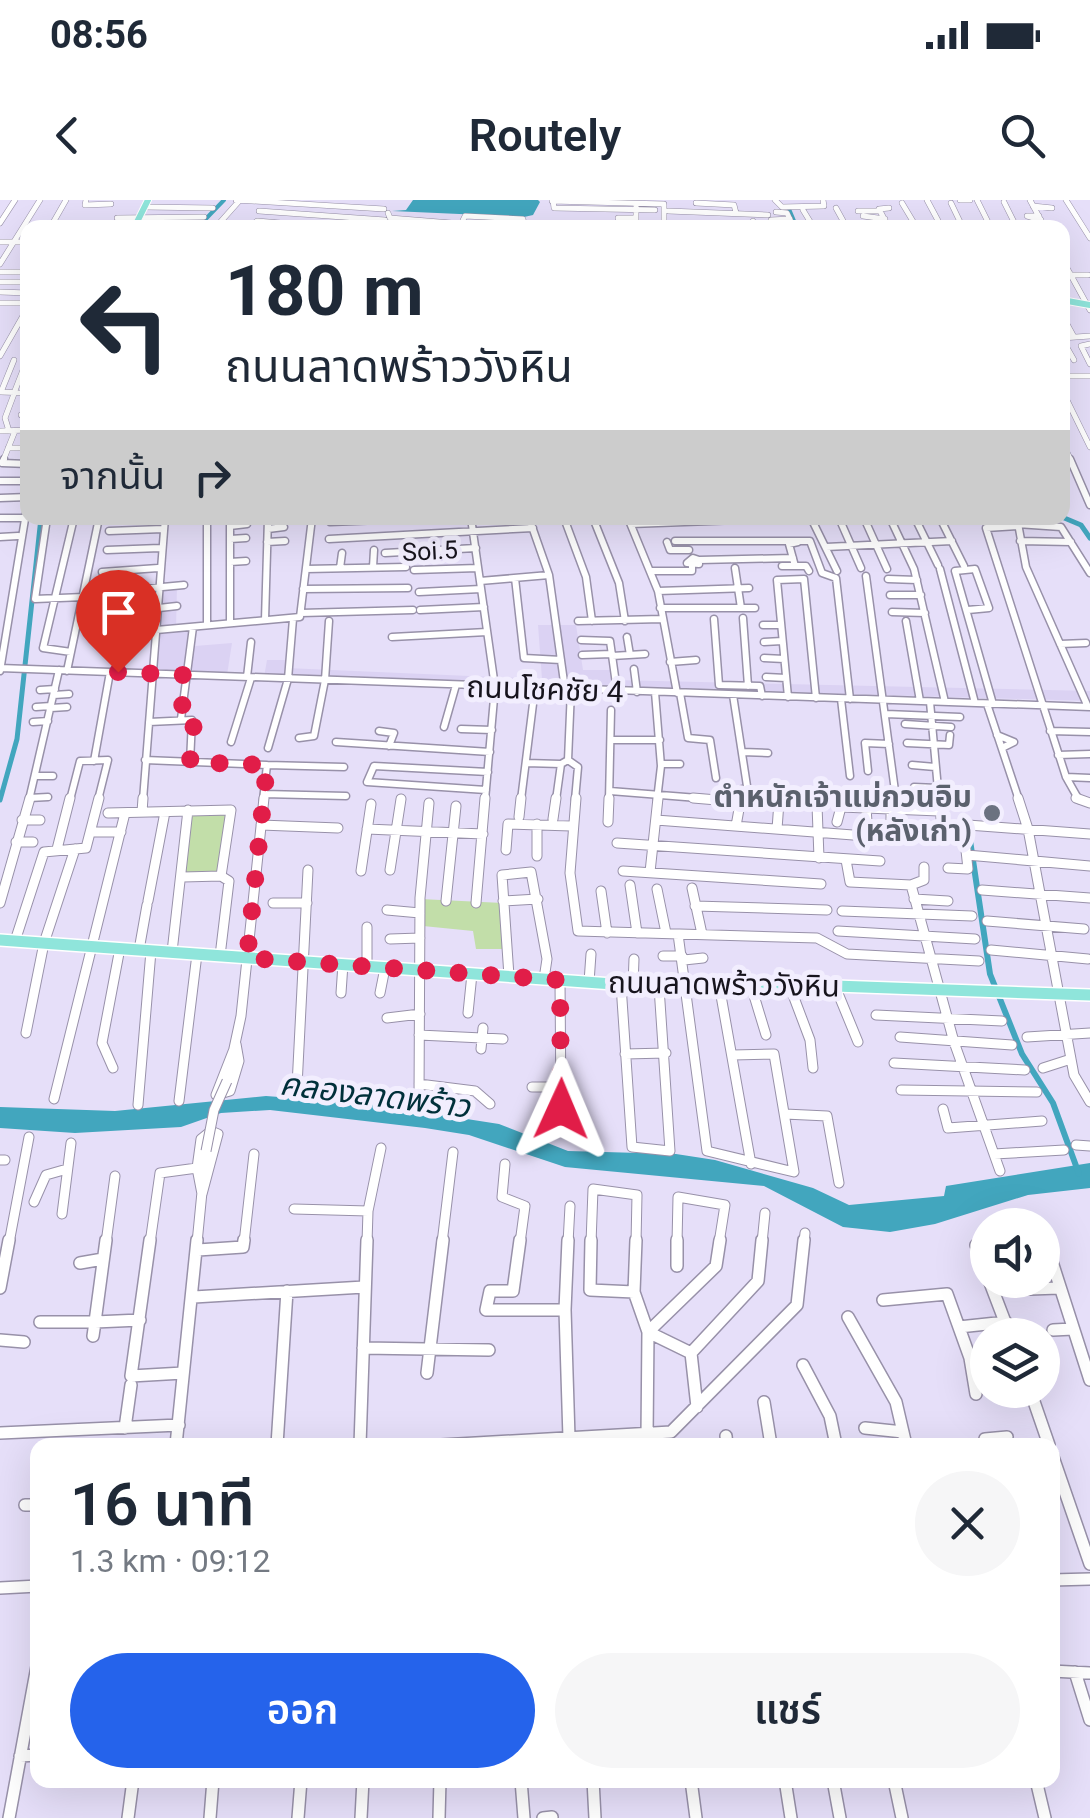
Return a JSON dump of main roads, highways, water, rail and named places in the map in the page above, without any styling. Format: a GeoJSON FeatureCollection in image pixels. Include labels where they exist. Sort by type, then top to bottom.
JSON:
{"type":"FeatureCollection","features":[{"type":"Feature","properties":{"kind":"main road","name":"ถนนลาดพร้าววังหิน"},"geometry":{"type":"LineString","coordinates":[[0,940],[683,989],[835,986],[1090,995]]}},
{"type":"Feature","properties":{"kind":"water"},"geometry":{"type":"Polygon","coordinates":[[[413,200],[540,202],[533,215],[524,217],[392,211],[406,210],[413,200]]]}},
{"type":"Feature","properties":{"kind":"water"},"geometry":{"type":"Polygon","coordinates":[[[266,1096],[370,1104],[499,1124],[568,1151],[676,1154],[715,1160],[813,1188],[849,1205],[944,1196],[946,1186],[1090,1163],[1090,1188],[1028,1195],[986,1208],[970,1208],[970,1213],[935,1224],[890,1232],[843,1227],[764,1186],[565,1167],[469,1135],[425,1128],[270,1110],[221,1113],[181,1127],[75,1133],[0,1128],[0,1107],[115,1111],[266,1096]]]}},
{"type":"Feature","properties":{"kind":"waterway"},"geometry":{"type":"LineString","coordinates":[[205,220],[224,200]]}},
{"type":"Feature","properties":{"kind":"waterway"},"geometry":{"type":"LineString","coordinates":[[789,209],[794,220]]}},
{"type":"Feature","properties":{"kind":"waterway"},"geometry":{"type":"LineString","coordinates":[[1070,520],[1081,525],[1090,538]]}},
{"type":"Feature","properties":{"kind":"waterway"},"geometry":{"type":"LineString","coordinates":[[0,800],[17,739],[40,525]]}},
{"type":"Feature","properties":{"kind":"waterway"},"geometry":{"type":"LineString","coordinates":[[968,827],[990,974],[1022,1054],[1053,1103],[1079,1174]]}},
{"type":"Feature","properties":{"kind":"place","name":"ตำหนักเจ้าแม่กวนอิม (หลังเก่า)"},"geometry":{"type":"Point","coordinates":[992,813]}},
{"type":"Feature","properties":{"kind":"water label","name":"คลองลาดพร้าว"},"geometry":{"type":"Point","coordinates":[375,1095]}}]}
